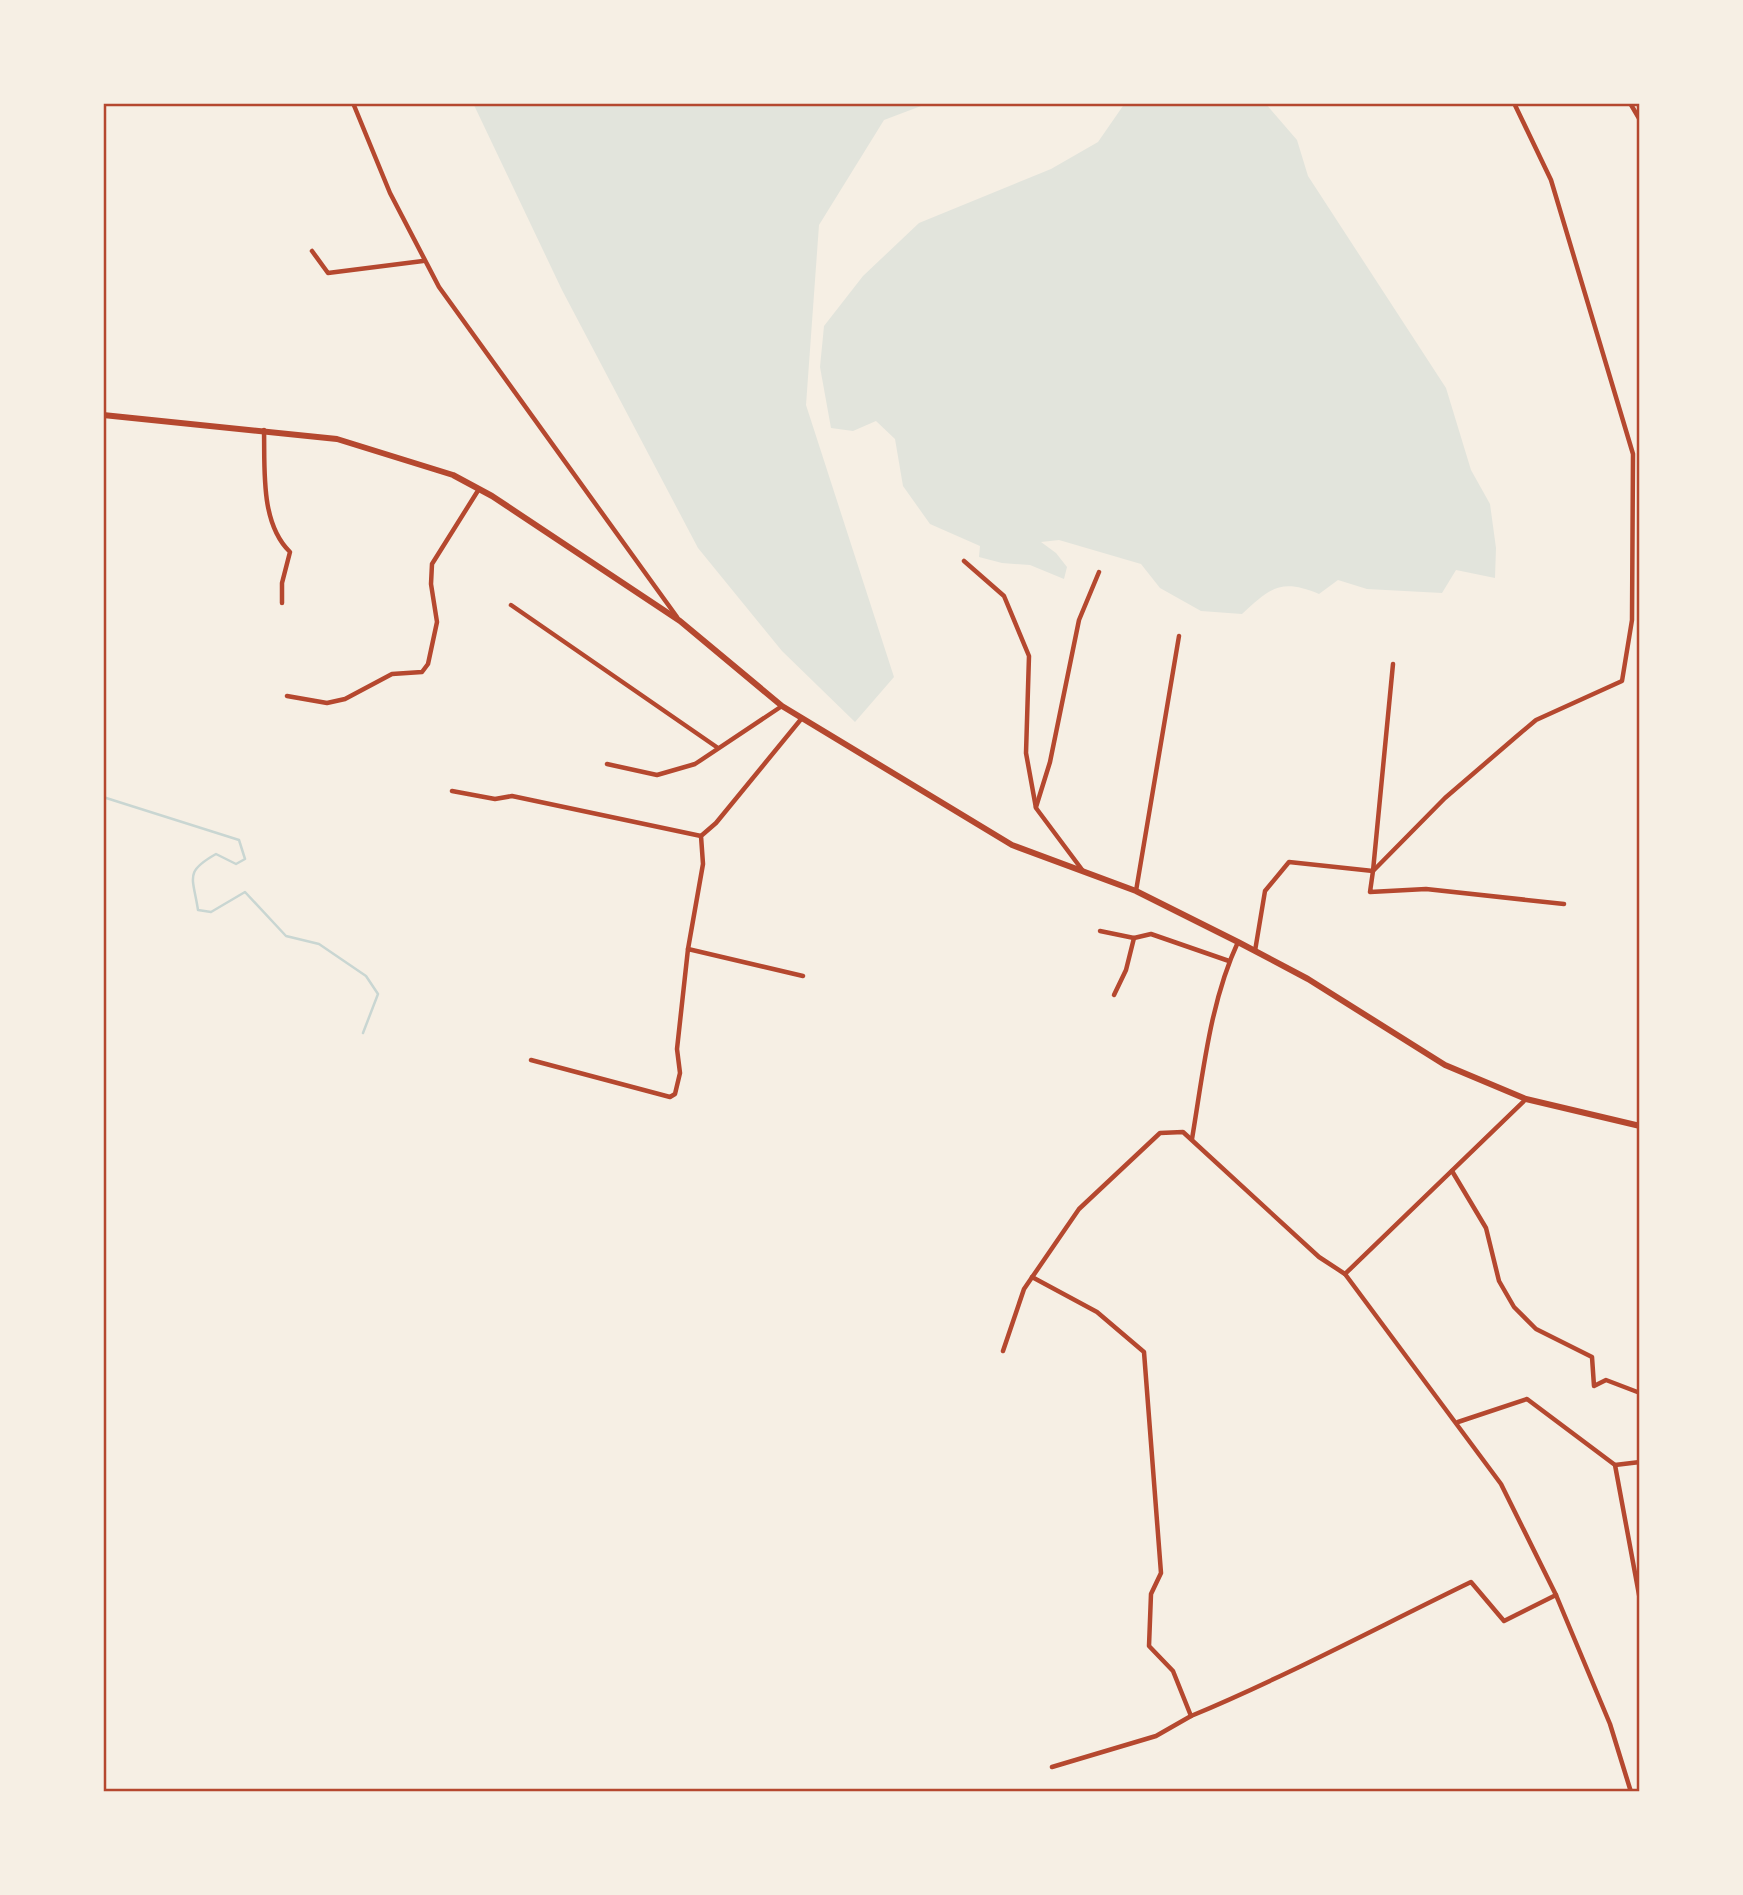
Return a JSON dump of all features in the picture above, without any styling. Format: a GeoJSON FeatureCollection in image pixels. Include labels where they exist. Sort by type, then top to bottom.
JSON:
{"type":"FeatureCollection","features":[{"type":"Feature","properties":{"kind":"main road"},"geometry":{"type":"LineString","coordinates":[[103,415],[264,429],[337,439],[453,475],[480,489],[680,621],[782,706],[1012,845],[1136,891],[1238,942],[1308,979],[1445,1065],[1527,1099],[1640,1126]]}},
{"type":"Feature","properties":{"kind":"street"},"geometry":{"type":"LineString","coordinates":[[353,103],[390,193],[423,261],[680,621]]}},
{"type":"Feature","properties":{"kind":"street"},"geometry":{"type":"LineString","coordinates":[[1373,871],[1445,798],[1536,720],[1622,681],[1632,620],[1633,454],[1551,180],[1514,103]]}},
{"type":"Feature","properties":{"kind":"street"},"geometry":{"type":"LineString","coordinates":[[1630,103],[1640,120]]}},
{"type":"Feature","properties":{"kind":"street"},"geometry":{"type":"LineString","coordinates":[[312,251],[328,273],[423,261]]}},
{"type":"Feature","properties":{"kind":"street"},"geometry":{"type":"LineString","coordinates":[[264,429],[272,526],[281,543],[290,552],[282,583],[282,603]]}},
{"type":"Feature","properties":{"kind":"street"},"geometry":{"type":"LineString","coordinates":[[287,696],[327,703],[345,699],[392,674],[422,672],[428,664],[437,622],[431,584],[432,564],[480,489]]}},
{"type":"Feature","properties":{"kind":"street"},"geometry":{"type":"LineString","coordinates":[[964,561],[1004,596],[1029,656],[1026,753],[1036,808],[1084,872]]}},
{"type":"Feature","properties":{"kind":"street"},"geometry":{"type":"LineString","coordinates":[[1036,808],[1050,762],[1079,620],[1099,572]]}},
{"type":"Feature","properties":{"kind":"street"},"geometry":{"type":"LineString","coordinates":[[511,605],[718,748]]}},
{"type":"Feature","properties":{"kind":"street"},"geometry":{"type":"LineString","coordinates":[[1136,891],[1180,636]]}},
{"type":"Feature","properties":{"kind":"street"},"geometry":{"type":"LineString","coordinates":[[1393,664],[1370,892],[1426,889],[1564,904]]}},
{"type":"Feature","properties":{"kind":"street"},"geometry":{"type":"LineString","coordinates":[[607,764],[657,775],[695,764],[782,706]]}},
{"type":"Feature","properties":{"kind":"street"},"geometry":{"type":"LineString","coordinates":[[701,836],[716,823],[802,719]]}},
{"type":"Feature","properties":{"kind":"street"},"geometry":{"type":"LineString","coordinates":[[452,791],[495,799],[512,796],[701,836]]}},
{"type":"Feature","properties":{"kind":"street"},"geometry":{"type":"LineString","coordinates":[[531,1060],[670,1097],[675,1094],[680,1073],[677,1049],[688,949],[703,864],[701,836]]}},
{"type":"Feature","properties":{"kind":"street"},"geometry":{"type":"LineString","coordinates":[[1255,951],[1265,891],[1289,862],[1373,871]]}},
{"type":"Feature","properties":{"kind":"street"},"geometry":{"type":"LineString","coordinates":[[1100,931],[1134,938],[1151,934],[1229,961]]}},
{"type":"Feature","properties":{"kind":"street"},"geometry":{"type":"LineString","coordinates":[[1114,995],[1126,970],[1134,938]]}},
{"type":"Feature","properties":{"kind":"street"},"geometry":{"type":"LineString","coordinates":[[1192,1139],[1208,1046],[1229,961],[1238,942]]}},
{"type":"Feature","properties":{"kind":"street"},"geometry":{"type":"LineString","coordinates":[[688,949],[803,976]]}},
{"type":"Feature","properties":{"kind":"street"},"geometry":{"type":"LineString","coordinates":[[1345,1274],[1527,1099]]}},
{"type":"Feature","properties":{"kind":"street"},"geometry":{"type":"LineString","coordinates":[[1003,1351],[1024,1289],[1079,1209],[1160,1133],[1176,1131],[1192,1139],[1319,1257],[1345,1274],[1501,1484],[1556,1595],[1610,1724],[1631,1792]]}},
{"type":"Feature","properties":{"kind":"street"},"geometry":{"type":"LineString","coordinates":[[1452,1171],[1486,1228],[1499,1281],[1524,1320],[1556,1341],[1592,1357],[1594,1386],[1606,1380],[1640,1393]]}},
{"type":"Feature","properties":{"kind":"street"},"geometry":{"type":"LineString","coordinates":[[1032,1278],[1097,1312],[1144,1352],[1161,1573],[1151,1594],[1149,1646],[1173,1671],[1191,1716]]}},
{"type":"Feature","properties":{"kind":"street"},"geometry":{"type":"LineString","coordinates":[[1458,1423],[1527,1399],[1615,1465],[1640,1600]]}},
{"type":"Feature","properties":{"kind":"street"},"geometry":{"type":"LineString","coordinates":[[1615,1465],[1640,1462]]}},
{"type":"Feature","properties":{"kind":"street"},"geometry":{"type":"LineString","coordinates":[[1052,1767],[1156,1736],[1191,1716],[1271,1683],[1306,1662],[1471,1582],[1504,1621],[1556,1595]]}},
{"type":"Feature","properties":{"kind":"shaded area"},"geometry":{"type":"Polygon","coordinates":[[[473,103],[929,103],[884,120],[819,225],[806,405],[894,677],[855,722],[782,651],[698,548],[562,290],[473,103]]]}},
{"type":"Feature","properties":{"kind":"shaded area"},"geometry":{"type":"Polygon","coordinates":[[[1125,103],[1265,103],[1297,140],[1308,176],[1446,388],[1471,470],[1490,504],[1496,548],[1495,578],[1456,570],[1442,593],[1367,589],[1338,580],[1319,594],[1295,587],[1277,588],[1260,598],[1242,614],[1201,611],[1160,588],[1141,564],[1059,540],[1041,542],[1056,553],[1067,567],[1064,579],[1030,565],[1002,563],[979,557],[980,546],[930,524],[903,486],[895,439],[876,421],[853,431],[831,428],[820,367],[824,326],[863,276],[919,223],[1051,169],[1098,142],[1125,103]]]}},
{"type":"Feature","properties":{"kind":"waterway"},"geometry":{"type":"LineString","coordinates":[[103,797],[239,840],[245,859],[236,864],[216,854],[195,871],[193,883],[198,910],[211,912],[245,892],[286,936],[319,944],[366,976],[378,994],[363,1033]]}}]}
